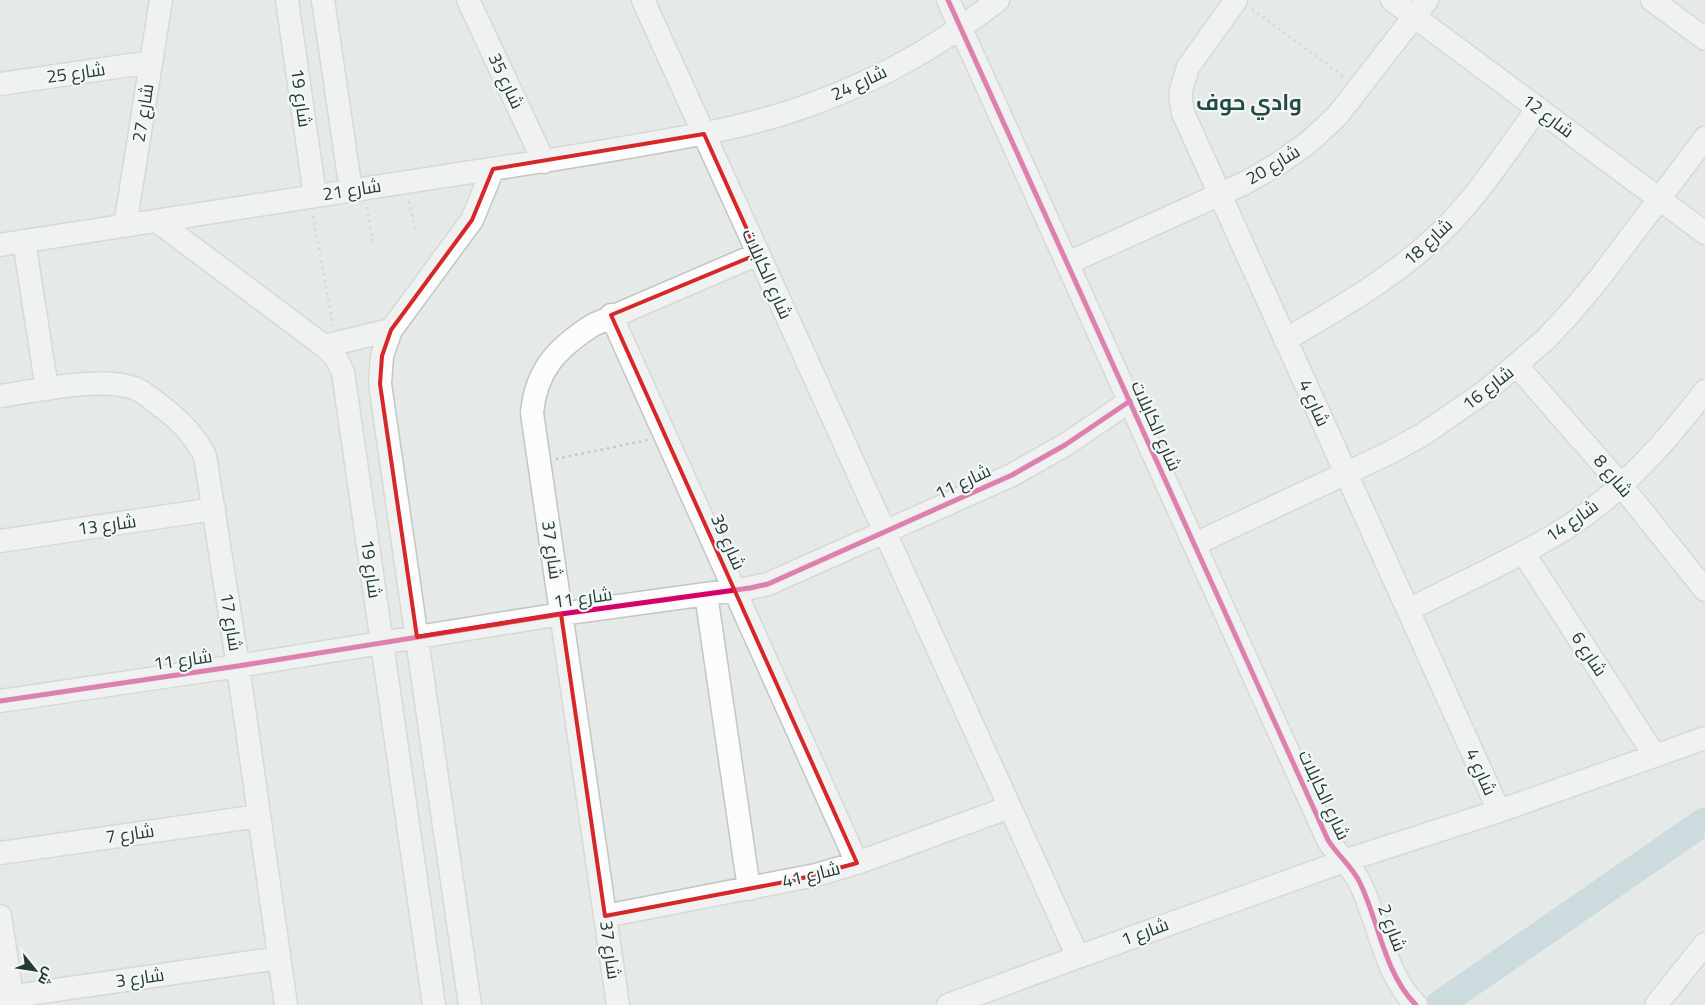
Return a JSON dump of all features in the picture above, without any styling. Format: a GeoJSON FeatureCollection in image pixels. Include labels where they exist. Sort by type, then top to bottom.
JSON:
{"type":"FeatureCollection","features":[{"type":"Feature","properties":{"kind":"street","name":"شارع 27"},"geometry":{"type":"LineString","coordinates":[[125,226],[161,0]]}},
{"type":"Feature","properties":{"kind":"street","name":"شارع 19"},"geometry":{"type":"LineString","coordinates":[[287,0],[313,196]]}},
{"type":"Feature","properties":{"kind":"street","name":"شارع 19"},"geometry":{"type":"LineString","coordinates":[[323,0],[357,190]]}},
{"type":"Feature","properties":{"kind":"street","name":"شارع 35"},"geometry":{"type":"LineString","coordinates":[[468,0],[544,162]]}},
{"type":"Feature","properties":{"kind":"street","name":"شارع الكابلات"},"geometry":{"type":"LineString","coordinates":[[643,0],[1078,956]]}},
{"type":"Feature","properties":{"kind":"street","name":"شارع الكابلات"},"geometry":{"type":"LineString","coordinates":[[948,0],[1328,840],[1344,861]]}},
{"type":"Feature","properties":{"kind":"street","name":"شارع 24"},"geometry":{"type":"LineString","coordinates":[[704,134],[759,121],[812,104],[864,83],[913,57],[961,28],[998,0]]}},
{"type":"Feature","properties":{"kind":"street","name":"شارع 12"},"geometry":{"type":"LineString","coordinates":[[1392,0],[1420,8],[1538,108],[1705,233]]}},
{"type":"Feature","properties":{"kind":"street"},"geometry":{"type":"LineString","coordinates":[[1652,0],[1705,40]]}},
{"type":"Feature","properties":{"kind":"street","name":"شارع 4"},"geometry":{"type":"LineString","coordinates":[[1242,3],[1188,67],[1183,78],[1181,90],[1183,113],[1499,811]]}},
{"type":"Feature","properties":{"kind":"street","name":"شارع 20"},"geometry":{"type":"LineString","coordinates":[[1068,264],[1245,183],[1278,164],[1309,142],[1337,116],[1420,8]]}},
{"type":"Feature","properties":{"kind":"street","name":"شارع 25"},"geometry":{"type":"LineString","coordinates":[[0,84],[151,62]]}},
{"type":"Feature","properties":{"kind":"street","name":"شارع 18"},"geometry":{"type":"LineString","coordinates":[[1285,340],[1382,280],[1412,258],[1440,233],[1465,206],[1538,108]]}},
{"type":"Feature","properties":{"kind":"street","name":"شارع 21"},"geometry":{"type":"LineString","coordinates":[[0,245],[544,162],[704,134]]}},
{"type":"Feature","properties":{"kind":"street","name":"شارع 16"},"geometry":{"type":"LineString","coordinates":[[1195,544],[1387,454],[1422,435],[1486,391],[1546,339],[1598,280],[1705,138]]}},
{"type":"Feature","properties":{"kind":"street","name":"شارع 19"},"geometry":{"type":"LineString","coordinates":[[470,1005],[380,384],[382,356],[391,330],[472,220],[493,169]]}},
{"type":"Feature","properties":{"kind":"street","name":"شارع 19"},"geometry":{"type":"LineString","coordinates":[[157,221],[330,344],[343,372],[434,1005]]}},
{"type":"Feature","properties":{"kind":"street"},"geometry":{"type":"LineString","coordinates":[[24,241],[47,389]]}},
{"type":"Feature","properties":{"kind":"street","name":"شارع 37"},"geometry":{"type":"LineString","coordinates":[[618,1005],[532,413],[534,396],[544,369],[560,350],[580,332],[611,316],[758,254]]}},
{"type":"Feature","properties":{"kind":"street","name":"شارع 39"},"geometry":{"type":"LineString","coordinates":[[611,316],[858,863]]}},
{"type":"Feature","properties":{"kind":"street"},"geometry":{"type":"LineString","coordinates":[[330,344],[391,330]]}},
{"type":"Feature","properties":{"kind":"street","name":"شارع 8"},"geometry":{"type":"LineString","coordinates":[[1516,366],[1621,485],[1705,590]]}},
{"type":"Feature","properties":{"kind":"street","name":"شارع 17"},"geometry":{"type":"LineString","coordinates":[[0,396],[97,383],[136,388],[176,417],[197,440],[205,456],[238,666],[286,1005]]}},
{"type":"Feature","properties":{"kind":"street","name":"شارع 14"},"geometry":{"type":"LineString","coordinates":[[1408,610],[1552,537],[1578,519],[1621,485],[1650,456],[1672,433],[1705,391]]}},
{"type":"Feature","properties":{"kind":"street","name":"شارع 11"},"geometry":{"type":"LineString","coordinates":[[0,700],[238,666],[561,614],[768,584],[1012,475],[1065,444],[1130,400]]}},
{"type":"Feature","properties":{"kind":"street","name":"شارع 13"},"geometry":{"type":"LineString","coordinates":[[0,541],[214,510]]}},
{"type":"Feature","properties":{"kind":"street","name":"شارع 6"},"geometry":{"type":"LineString","coordinates":[[1523,552],[1655,756]]}},
{"type":"Feature","properties":{"kind":"street"},"geometry":{"type":"LineString","coordinates":[[706,594],[749,889]]}},
{"type":"Feature","properties":{"kind":"street"},"geometry":{"type":"LineString","coordinates":[[1344,861],[1499,811],[1705,738]]}},
{"type":"Feature","properties":{"kind":"street","name":"شارع 41"},"geometry":{"type":"LineString","coordinates":[[605,916],[816,875],[858,863],[1010,807]]}},
{"type":"Feature","properties":{"kind":"street","name":"شارع 7"},"geometry":{"type":"LineString","coordinates":[[0,853],[259,816]]}},
{"type":"Feature","properties":{"kind":"street","name":"شارع 1"},"geometry":{"type":"LineString","coordinates":[[948,1005],[1078,956],[1344,861]]}},
{"type":"Feature","properties":{"kind":"street","name":"شارع 2"},"geometry":{"type":"LineString","coordinates":[[1344,861],[1357,876],[1401,986],[1415,1004]]}},
{"type":"Feature","properties":{"kind":"street"},"geometry":{"type":"LineString","coordinates":[[0,916],[6,997]]}},
{"type":"Feature","properties":{"kind":"street"},"geometry":{"type":"LineString","coordinates":[[1656,1005],[1705,944]]}},
{"type":"Feature","properties":{"kind":"street","name":"شارع 3"},"geometry":{"type":"LineString","coordinates":[[6,997],[279,958]]}},
{"type":"Feature","properties":{"kind":"path"},"geometry":{"type":"LineString","coordinates":[[1242,3],[1359,88]]}},
{"type":"Feature","properties":{"kind":"path"},"geometry":{"type":"LineString","coordinates":[[405,182],[415,230]]}},
{"type":"Feature","properties":{"kind":"path"},"geometry":{"type":"LineString","coordinates":[[357,190],[373,243]]}},
{"type":"Feature","properties":{"kind":"path"},"geometry":{"type":"LineString","coordinates":[[313,196],[330,344]]}},
{"type":"Feature","properties":{"kind":"path"},"geometry":{"type":"LineString","coordinates":[[540,463],[666,436]]}},
{"type":"Feature","properties":{"kind":"highlighted area"},"geometry":{"type":"Polygon","coordinates":[[[704,134],[758,254],[611,315],[857,863],[795,880],[605,916],[561,614],[417,637],[380,384],[382,356],[391,330],[472,220],[493,169],[704,134]]]}},
{"type":"Feature","properties":{"kind":"waterway"},"geometry":{"type":"LineString","coordinates":[[1439,1005],[1705,821]]}},
{"type":"Feature","properties":{"kind":"cycle path"},"geometry":{"type":"LineString","coordinates":[[948,0],[1328,840],[1353,871],[1360,883],[1389,963],[1396,978],[1416,1005]]}},
{"type":"Feature","properties":{"kind":"cycle path"},"geometry":{"type":"LineString","coordinates":[[0,701],[238,666],[561,614],[768,584],[1012,475],[1065,445],[1130,401]]}},
{"type":"Feature","properties":{"kind":"district","name":"وادي حوف"},"geometry":{"type":"Point","coordinates":[1249,102]}}]}
